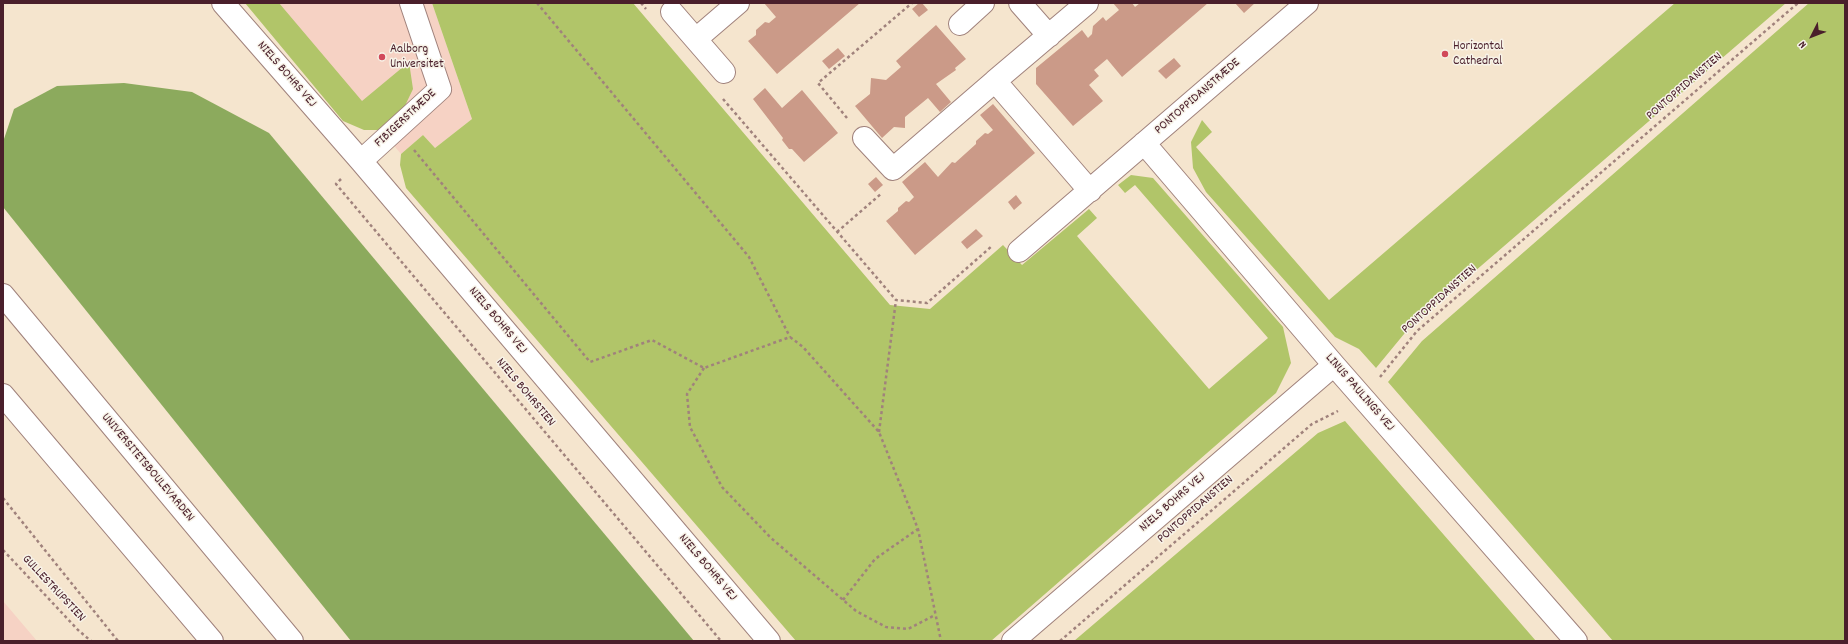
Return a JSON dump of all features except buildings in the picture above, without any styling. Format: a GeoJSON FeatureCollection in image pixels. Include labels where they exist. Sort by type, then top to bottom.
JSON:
{"type":"FeatureCollection","features":[{"type":"Feature","properties":{"kind":"street","name":"NIELS BOHRS VEJ"},"geometry":{"type":"LineString","coordinates":[[223,3],[361,161],[769,641]]}},
{"type":"Feature","properties":{"kind":"street","name":"FIBIGERSTRÆDE"},"geometry":{"type":"LineString","coordinates":[[361,161],[440,89],[411,3]]}},
{"type":"Feature","properties":{"kind":"street"},"geometry":{"type":"LineString","coordinates":[[696,39],[738,3]]}},
{"type":"Feature","properties":{"kind":"street"},"geometry":{"type":"LineString","coordinates":[[960,24],[983,3]]}},
{"type":"Feature","properties":{"kind":"street"},"geometry":{"type":"LineString","coordinates":[[1020,3],[1049,36]]}},
{"type":"Feature","properties":{"kind":"street"},"geometry":{"type":"LineString","coordinates":[[864,138],[893,169],[1086,3]]}},
{"type":"Feature","properties":{"kind":"street","name":"PONTOPPIDANSTRÆDE"},"geometry":{"type":"LineString","coordinates":[[1019,251],[1307,3]]}},
{"type":"Feature","properties":{"kind":"street"},"geometry":{"type":"LineString","coordinates":[[672,12],[724,72]]}},
{"type":"Feature","properties":{"kind":"street"},"geometry":{"type":"LineString","coordinates":[[995,81],[1090,191]]}},
{"type":"Feature","properties":{"kind":"street","name":"LINUS PAULINGS VEJ"},"geometry":{"type":"LineString","coordinates":[[1144,143],[1334,365],[1576,641]]}},
{"type":"Feature","properties":{"kind":"street","name":"UNIVERSITETSBOULEVARDEN"},"geometry":{"type":"LineString","coordinates":[[3,295],[292,641]]}},
{"type":"Feature","properties":{"kind":"street","name":"NIELS BOHRS VEJ"},"geometry":{"type":"LineString","coordinates":[[1013,641],[1334,365]]}},
{"type":"Feature","properties":{"kind":"street"},"geometry":{"type":"LineString","coordinates":[[3,395],[212,641]]}},
{"type":"Feature","properties":{"kind":"path"},"geometry":{"type":"LineString","coordinates":[[537,3],[749,257],[790,337],[803,347],[879,432],[918,529],[941,641]]}},
{"type":"Feature","properties":{"kind":"path"},"geometry":{"type":"LineString","coordinates":[[641,3],[650,13]]}},
{"type":"Feature","properties":{"kind":"path"},"geometry":{"type":"LineString","coordinates":[[864,138],[818,83],[912,3]]}},
{"type":"Feature","properties":{"kind":"path","name":"PONTOPPIDANSTIEN"},"geometry":{"type":"LineString","coordinates":[[1060,641],[1312,424],[1362,396],[1382,375],[1417,331],[1798,3]]}},
{"type":"Feature","properties":{"kind":"path"},"geometry":{"type":"LineString","coordinates":[[720,96],[896,300],[879,432]]}},
{"type":"Feature","properties":{"kind":"path"},"geometry":{"type":"LineString","coordinates":[[397,128],[590,362],[652,340],[704,368]]}},
{"type":"Feature","properties":{"kind":"path","name":"NIELS BOHRSTIEN"},"geometry":{"type":"LineString","coordinates":[[361,161],[336,184],[721,641]]}},
{"type":"Feature","properties":{"kind":"path"},"geometry":{"type":"LineString","coordinates":[[838,232],[890,186],[893,169]]}},
{"type":"Feature","properties":{"kind":"path"},"geometry":{"type":"LineString","coordinates":[[790,337],[704,368],[687,394],[690,427],[722,487],[771,538],[856,611],[886,627],[908,629],[935,615]]}},
{"type":"Feature","properties":{"kind":"path"},"geometry":{"type":"LineString","coordinates":[[3,498],[118,641]]}},
{"type":"Feature","properties":{"kind":"path"},"geometry":{"type":"LineString","coordinates":[[843,600],[875,559],[918,529]]}},
{"type":"Feature","properties":{"kind":"path","name":"GULLESTRUPSTIEN"},"geometry":{"type":"LineString","coordinates":[[3,550],[78,630],[91,641]]}},
{"type":"Feature","properties":{"kind":"shaded area","name":"Aalborg Universitet"},"geometry":{"type":"Polygon","coordinates":[[[266,3],[432,3],[472,119],[435,148],[423,135],[401,154],[370,117],[266,3]]]}},
{"type":"Feature","properties":{"kind":"shaded area"},"geometry":{"type":"Polygon","coordinates":[[[3,601],[37,641],[3,641],[3,601]]]}},
{"type":"Feature","properties":{"kind":"green space"},"geometry":{"type":"Polygon","coordinates":[[[245,3],[279,3],[362,101],[409,62],[413,89],[402,112],[381,130],[364,130],[343,121],[245,3]]]}},
{"type":"Feature","properties":{"kind":"green space"},"geometry":{"type":"Polygon","coordinates":[[[432,3],[633,3],[890,305],[930,309],[1003,245],[1022,265],[1089,209],[1097,218],[1077,236],[1209,389],[1268,338],[1135,185],[1125,193],[1118,185],[1131,175],[1153,178],[1283,327],[1291,363],[1276,393],[991,641],[796,641],[406,188],[400,165],[401,154],[423,135],[435,148],[472,119],[432,3]]]}},
{"type":"Feature","properties":{"kind":"green space"},"geometry":{"type":"Polygon","coordinates":[[[1675,3],[1786,3],[1409,328],[1376,368],[1359,349],[1335,337],[1206,192],[1193,168],[1191,142],[1202,120],[1212,132],[1196,147],[1329,300],[1675,3]]]}},
{"type":"Feature","properties":{"kind":"green space"},"geometry":{"type":"Polygon","coordinates":[[[1809,3],[1845,3],[1845,641],[1613,641],[1388,382],[1422,341],[1809,3]]]}},
{"type":"Feature","properties":{"kind":"green space"},"geometry":{"type":"Polygon","coordinates":[[[124,83],[192,92],[269,133],[694,641],[351,641],[3,207],[3,142],[14,109],[57,86],[124,83]]]}},
{"type":"Feature","properties":{"kind":"green space"},"geometry":{"type":"Polygon","coordinates":[[[1345,421],[1536,641],[1074,641],[1318,433],[1345,421]]]}},
{"type":"Feature","properties":{"kind":"place","name":"Horizontal Cathedral"},"geometry":{"type":"Point","coordinates":[1445,54]}},
{"type":"Feature","properties":{"kind":"place","name":"Aalborg Universitet"},"geometry":{"type":"Point","coordinates":[382,57]}}]}
